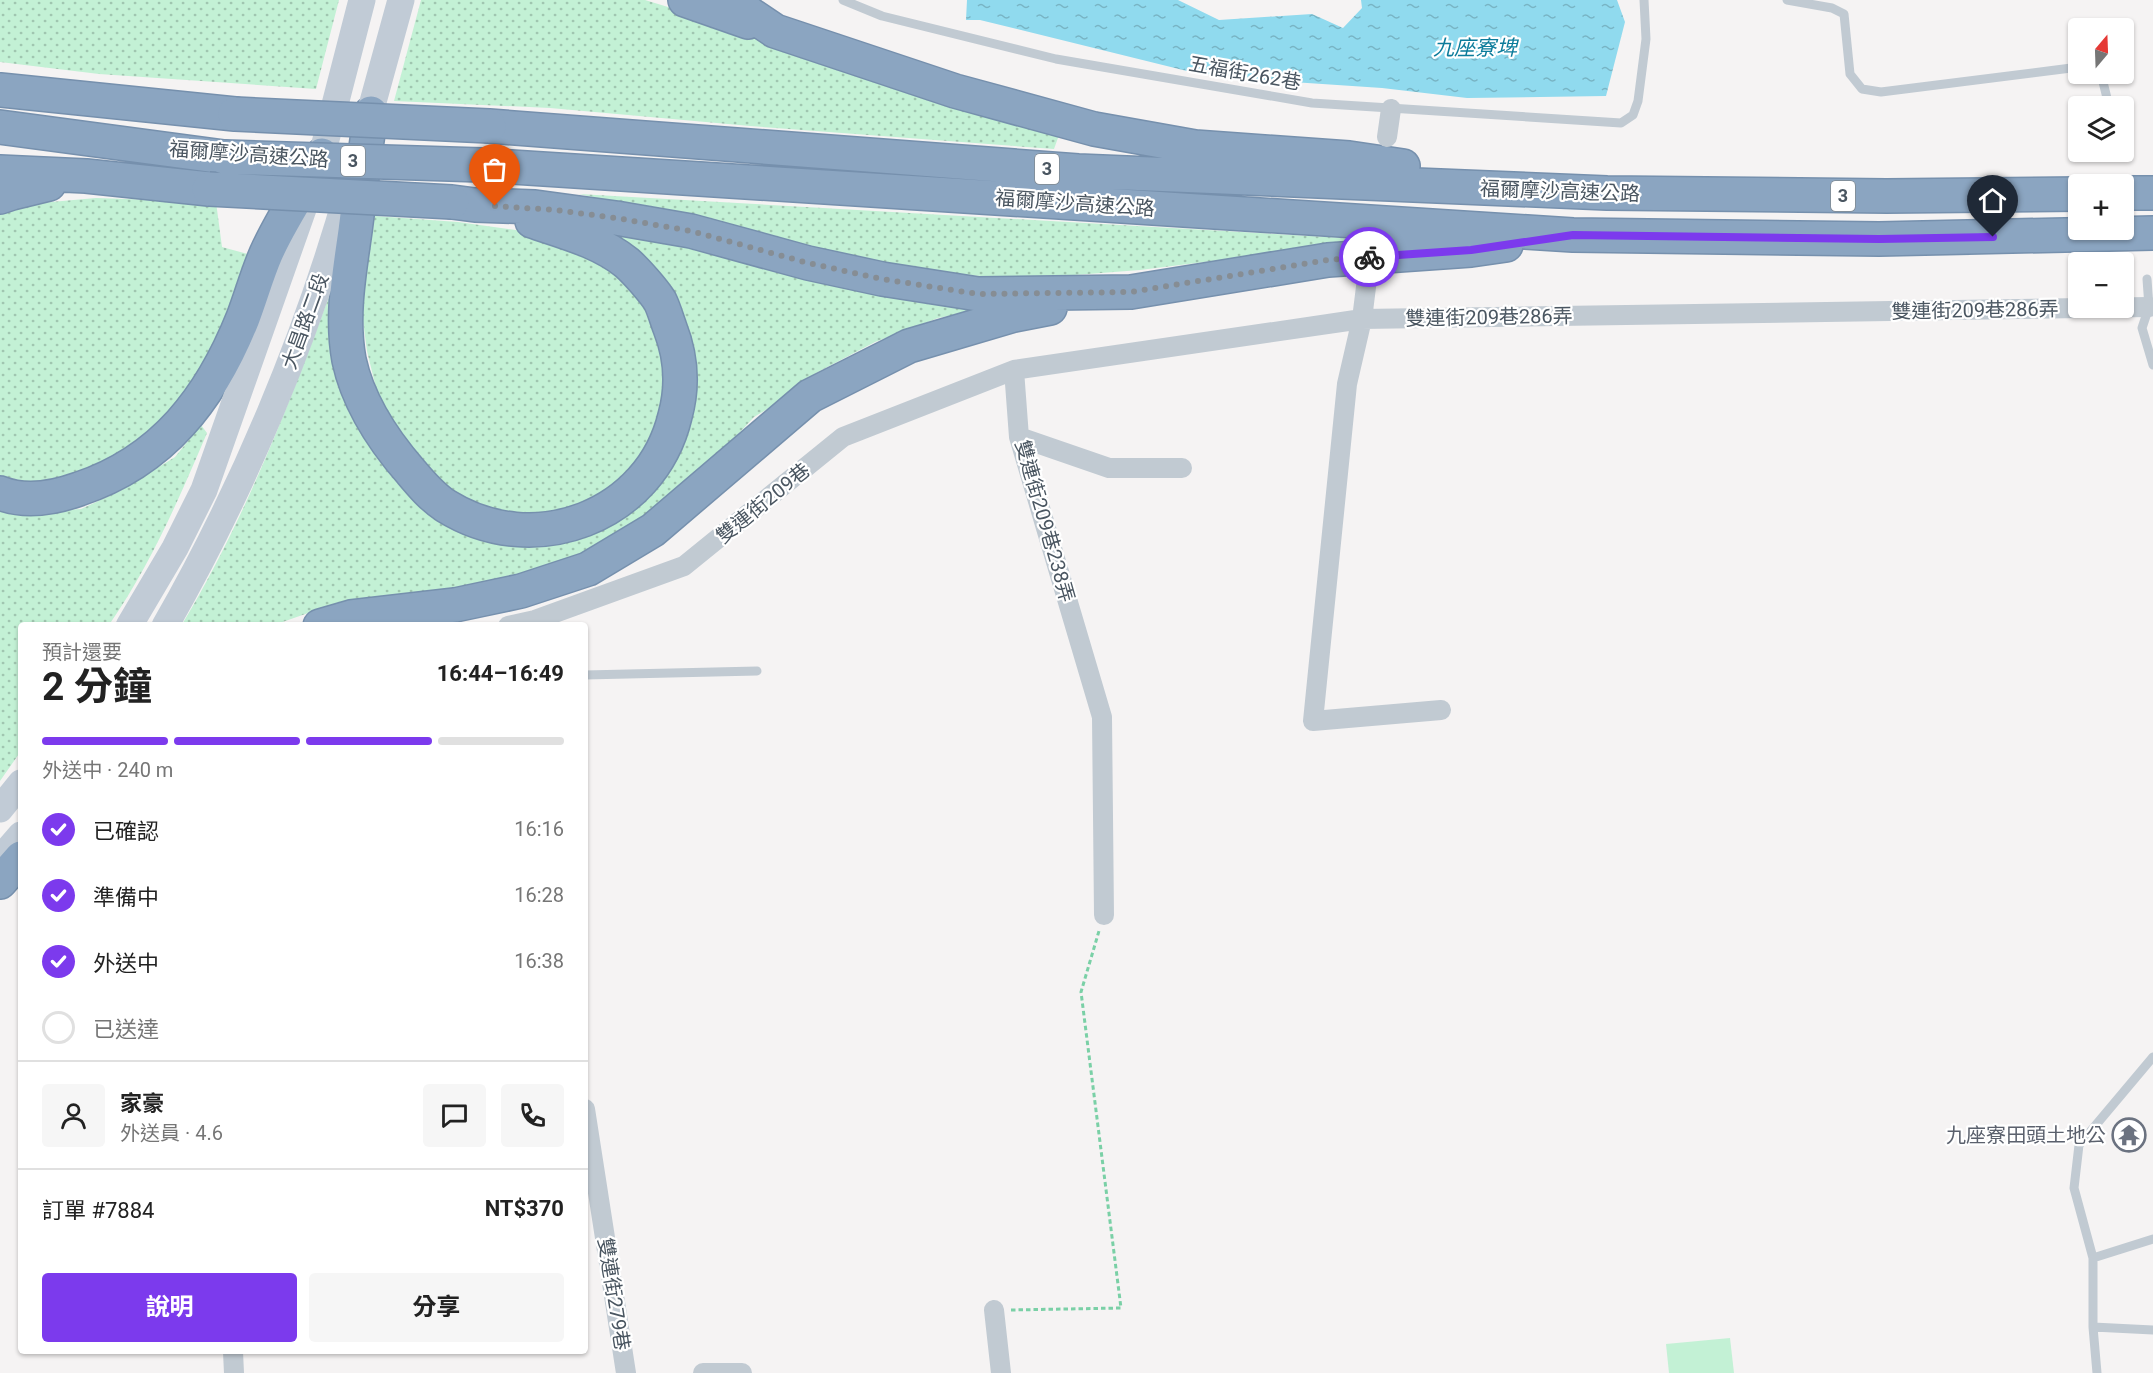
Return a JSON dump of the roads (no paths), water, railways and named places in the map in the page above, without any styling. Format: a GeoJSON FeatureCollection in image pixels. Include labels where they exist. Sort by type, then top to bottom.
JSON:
{"type":"FeatureCollection","features":[{"type":"Feature","properties":{"kind":"highway"},"geometry":{"type":"LineString","coordinates":[[685,0],[955,91],[1094,129],[1195,147],[1349,158],[1607,193]]}},
{"type":"Feature","properties":{"kind":"highway"},"geometry":{"type":"LineString","coordinates":[[729,0],[775,32]]}},
{"type":"Feature","properties":{"kind":"highway","name":"福爾摩沙高速公路"},"geometry":{"type":"LineString","coordinates":[[0,90],[235,114],[489,126],[1078,171],[1607,193],[1875,196],[2068,194]]}},
{"type":"Feature","properties":{"kind":"highway"},"geometry":{"type":"LineString","coordinates":[[370,113],[347,279],[346,329],[350,360],[359,391],[380,434],[427,491],[446,506],[469,517],[495,525],[527,530],[563,528],[592,518],[635,488],[658,461],[671,436],[681,376],[676,344],[659,300],[627,263],[589,241],[530,221],[464,203]]}},
{"type":"Feature","properties":{"kind":"highway","name":"福爾摩沙高速公路"},"geometry":{"type":"LineString","coordinates":[[0,127],[224,157],[482,165],[1573,235],[1879,239],[2153,233]]}},
{"type":"Feature","properties":{"kind":"highway"},"geometry":{"type":"LineString","coordinates":[[0,493],[14,498],[59,496],[98,483],[140,461],[178,428],[216,375],[243,319],[266,254],[322,155]]}},
{"type":"Feature","properties":{"kind":"highway"},"geometry":{"type":"LineString","coordinates":[[0,172],[86,176],[209,189],[535,207],[691,231],[819,266],[882,279],[978,294],[1131,292]]}},
{"type":"Feature","properties":{"kind":"highway"},"geometry":{"type":"LineString","coordinates":[[0,198],[12,193],[86,176]]}},
{"type":"Feature","properties":{"kind":"highway"},"geometry":{"type":"LineString","coordinates":[[2134,193],[2153,193]]}},
{"type":"Feature","properties":{"kind":"highway"},"geometry":{"type":"LineString","coordinates":[[334,622],[351,617],[455,605],[521,591],[588,569],[653,530],[810,396],[909,346],[1014,315],[1131,292],[1328,260],[1471,250],[1573,235]]}},
{"type":"Feature","properties":{"kind":"highway"},"geometry":{"type":"LineString","coordinates":[[0,882],[18,861]]}},
{"type":"Feature","properties":{"kind":"main road","name":"大昌路二段"},"geometry":{"type":"LineString","coordinates":[[131,622],[175,548],[204,490],[322,155],[362,0]]}},
{"type":"Feature","properties":{"kind":"main road","name":"大昌路二段"},"geometry":{"type":"LineString","coordinates":[[167,622],[194,576],[283,383],[336,236],[401,0]]}},
{"type":"Feature","properties":{"kind":"main road"},"geometry":{"type":"LineString","coordinates":[[0,809],[18,787]]}},
{"type":"Feature","properties":{"kind":"main road"},"geometry":{"type":"LineString","coordinates":[[0,859],[18,838]]}},
{"type":"Feature","properties":{"kind":"street"},"geometry":{"type":"LineString","coordinates":[[1387,137],[1391,109]]}},
{"type":"Feature","properties":{"kind":"street"},"geometry":{"type":"LineString","coordinates":[[1367,279],[1362,319],[1347,384],[1313,721],[1441,710]]}},
{"type":"Feature","properties":{"kind":"street","name":"雙連街209巷286弄"},"geometry":{"type":"LineString","coordinates":[[1362,319],[2149,307]]}},
{"type":"Feature","properties":{"kind":"street"},"geometry":{"type":"LineString","coordinates":[[1014,370],[1362,319]]}},
{"type":"Feature","properties":{"kind":"street","name":"雙連街209巷238弄"},"geometry":{"type":"LineString","coordinates":[[1014,370],[1019,437],[1102,717],[1104,915]]}},
{"type":"Feature","properties":{"kind":"street","name":"雙連街209巷"},"geometry":{"type":"LineString","coordinates":[[538,622],[684,566],[843,438],[1014,370]]}},
{"type":"Feature","properties":{"kind":"street"},"geometry":{"type":"LineString","coordinates":[[1019,437],[1109,468],[1182,468]]}},
{"type":"Feature","properties":{"kind":"street","name":"雙連街279巷"},"geometry":{"type":"LineString","coordinates":[[588,1128],[626,1373]]}},
{"type":"Feature","properties":{"kind":"street"},"geometry":{"type":"LineString","coordinates":[[994,1310],[1000,1373]]}},
{"type":"Feature","properties":{"kind":"street"},"geometry":{"type":"LineString","coordinates":[[233,1354],[234,1373]]}},
{"type":"Feature","properties":{"kind":"street"},"geometry":{"type":"LineString","coordinates":[[703,1373],[742,1373]]}},
{"type":"Feature","properties":{"kind":"lane","name":"五福街262巷"},"geometry":{"type":"LineString","coordinates":[[843,0],[882,16],[1056,59],[1312,103],[1621,123],[1632,115],[1638,101],[1646,39],[1644,0]]}},
{"type":"Feature","properties":{"kind":"lane"},"geometry":{"type":"LineString","coordinates":[[1787,0],[1832,8],[1844,14],[1850,74],[1862,89],[1881,92],[2068,68]]}},
{"type":"Feature","properties":{"kind":"lane"},"geometry":{"type":"LineString","coordinates":[[2147,279],[2149,307],[2142,328],[2153,365]]}},
{"type":"Feature","properties":{"kind":"lane"},"geometry":{"type":"LineString","coordinates":[[588,675],[757,671]]}},
{"type":"Feature","properties":{"kind":"lane"},"geometry":{"type":"LineString","coordinates":[[2097,1373],[2093,1327],[2093,1258],[2074,1188],[2079,1145],[2153,1058]]}},
{"type":"Feature","properties":{"kind":"lane"},"geometry":{"type":"LineString","coordinates":[[2093,1258],[2153,1239]]}},
{"type":"Feature","properties":{"kind":"lane"},"geometry":{"type":"LineString","coordinates":[[2093,1327],[2153,1330]]}},
{"type":"Feature","properties":{"kind":"water","name":"九座寮埤"},"geometry":{"type":"Polygon","coordinates":[[[967,0],[1178,0],[1219,20],[1312,14],[1343,28],[1362,8],[1361,0],[1617,0],[1625,22],[1606,96],[1467,98],[1382,88],[1235,78],[1187,71],[980,20],[966,20],[967,0]]]}},
{"type":"Feature","properties":{"kind":"place","name":"九座寮田頭土地公"},"geometry":{"type":"Point","coordinates":[2129,1135]}}]}
